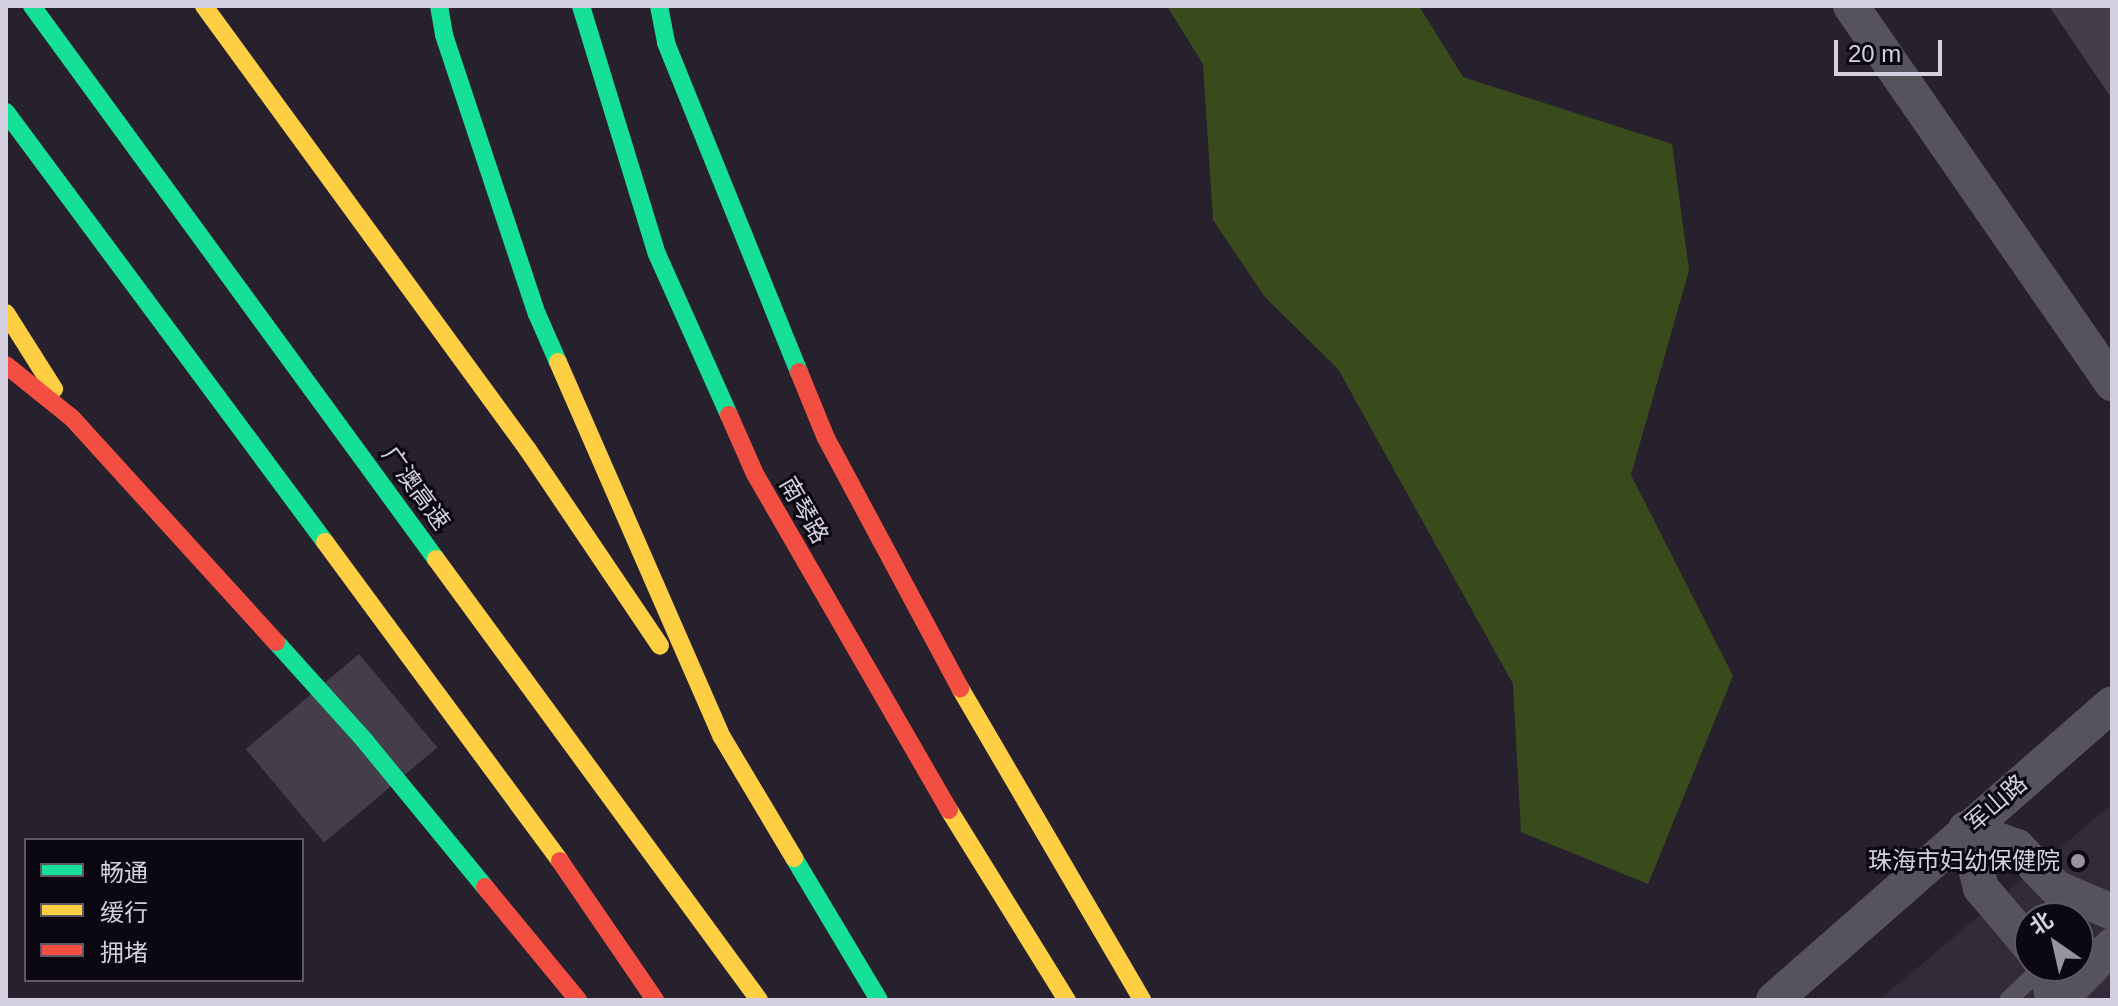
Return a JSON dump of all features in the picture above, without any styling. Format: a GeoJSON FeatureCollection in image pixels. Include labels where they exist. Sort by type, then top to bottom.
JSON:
{"type":"FeatureCollection","features":[{"type":"Feature","properties":{"kind":"main road","name":"广澳高速"},"geometry":{"type":"LineString","coordinates":[[32,6],[759,1000]]}},
{"type":"Feature","properties":{"kind":"main road"},"geometry":{"type":"LineString","coordinates":[[204,6],[528,450],[722,737],[879,1000]]}},
{"type":"Feature","properties":{"kind":"main road"},"geometry":{"type":"LineString","coordinates":[[439,6],[444,35],[537,314],[722,737]]}},
{"type":"Feature","properties":{"kind":"main road","name":"南琴路"},"geometry":{"type":"LineString","coordinates":[[581,6],[657,254],[755,474],[958,825],[1067,1000]]}},
{"type":"Feature","properties":{"kind":"main road"},"geometry":{"type":"LineString","coordinates":[[659,6],[666,43],[826,438],[979,725],[1142,1000]]}},
{"type":"Feature","properties":{"kind":"main road"},"geometry":{"type":"LineString","coordinates":[[6,112],[541,833],[655,1000]]}},
{"type":"Feature","properties":{"kind":"main road"},"geometry":{"type":"LineString","coordinates":[[6,313],[72,418]]}},
{"type":"Feature","properties":{"kind":"main road"},"geometry":{"type":"LineString","coordinates":[[6,365],[72,418],[365,741],[578,1000]]}},
{"type":"Feature","properties":{"kind":"street"},"geometry":{"type":"LineString","coordinates":[[1851,6],[2112,383]]}},
{"type":"Feature","properties":{"kind":"street","name":"军山路"},"geometry":{"type":"LineString","coordinates":[[1774,1000],[2112,704]]}},
{"type":"Feature","properties":{"kind":"street"},"geometry":{"type":"LineString","coordinates":[[1966,829],[2017,847],[2056,888],[2112,912]]}},
{"type":"Feature","properties":{"kind":"street"},"geometry":{"type":"LineString","coordinates":[[1966,829],[1981,888],[2014,927]]}},
{"type":"Feature","properties":{"kind":"street"},"geometry":{"type":"LineString","coordinates":[[2057,1000],[2112,946]]}},
{"type":"Feature","properties":{"kind":"lane"},"geometry":{"type":"LineString","coordinates":[[2008,1000],[2028,982]]}},
{"type":"Feature","properties":{"kind":"shaded area","name":"珠海市妇幼保健院"},"geometry":{"type":"Polygon","coordinates":[[[2112,804],[2112,1000],[1879,1000],[2112,804]]]}},
{"type":"Feature","properties":{"kind":"green space"},"geometry":{"type":"Polygon","coordinates":[[[1167,6],[1419,6],[1463,77],[1672,144],[1689,270],[1631,475],[1733,676],[1648,884],[1521,832],[1513,684],[1338,369],[1265,297],[1213,220],[1203,64],[1167,6]]]}},
{"type":"Feature","properties":{"kind":"building"},"geometry":{"type":"Polygon","coordinates":[[[2049,6],[2112,6],[2112,99],[2049,6]]]}},
{"type":"Feature","properties":{"kind":"building"},"geometry":{"type":"Polygon","coordinates":[[[359,654],[437,747],[324,843],[246,749],[359,654]]]}},
{"type":"Feature","properties":{"kind":"traffic: fast"},"geometry":{"type":"LineString","coordinates":[[32,6],[436,559]]}},
{"type":"Feature","properties":{"kind":"traffic: fast"},"geometry":{"type":"LineString","coordinates":[[439,6],[444,35],[537,314],[558,362]]}},
{"type":"Feature","properties":{"kind":"traffic: fast"},"geometry":{"type":"LineString","coordinates":[[581,6],[657,254],[729,415]]}},
{"type":"Feature","properties":{"kind":"traffic: fast"},"geometry":{"type":"LineString","coordinates":[[659,6],[666,43],[799,372]]}},
{"type":"Feature","properties":{"kind":"traffic: fast"},"geometry":{"type":"LineString","coordinates":[[6,112],[325,542]]}},
{"type":"Feature","properties":{"kind":"traffic: fast"},"geometry":{"type":"LineString","coordinates":[[276,642],[365,741],[485,887]]}},
{"type":"Feature","properties":{"kind":"traffic: fast"},"geometry":{"type":"LineString","coordinates":[[794,858],[879,1000]]}},
{"type":"Feature","properties":{"kind":"traffic: slow"},"geometry":{"type":"LineString","coordinates":[[204,6],[528,450],[660,646]]}},
{"type":"Feature","properties":{"kind":"traffic: slow"},"geometry":{"type":"LineString","coordinates":[[6,313],[54,389]]}},
{"type":"Feature","properties":{"kind":"traffic: slow"},"geometry":{"type":"LineString","coordinates":[[558,362],[722,737],[794,858]]}},
{"type":"Feature","properties":{"kind":"traffic: slow"},"geometry":{"type":"LineString","coordinates":[[325,542],[560,861]]}},
{"type":"Feature","properties":{"kind":"traffic: slow"},"geometry":{"type":"LineString","coordinates":[[436,559],[759,1000]]}},
{"type":"Feature","properties":{"kind":"traffic: slow"},"geometry":{"type":"LineString","coordinates":[[960,688],[1142,1000]]}},
{"type":"Feature","properties":{"kind":"traffic: slow"},"geometry":{"type":"LineString","coordinates":[[949,810],[1067,1000]]}},
{"type":"Feature","properties":{"kind":"traffic: jam"},"geometry":{"type":"LineString","coordinates":[[6,365],[72,418],[276,642]]}},
{"type":"Feature","properties":{"kind":"traffic: jam"},"geometry":{"type":"LineString","coordinates":[[799,372],[826,438],[960,688]]}},
{"type":"Feature","properties":{"kind":"traffic: jam"},"geometry":{"type":"LineString","coordinates":[[729,415],[755,474],[949,810]]}},
{"type":"Feature","properties":{"kind":"traffic: jam"},"geometry":{"type":"LineString","coordinates":[[560,861],[655,1000]]}},
{"type":"Feature","properties":{"kind":"traffic: jam"},"geometry":{"type":"LineString","coordinates":[[485,887],[578,1000]]}},
{"type":"Feature","properties":{"kind":"place","name":"珠海市妇幼保健院"},"geometry":{"type":"Point","coordinates":[2078,861]}}]}
